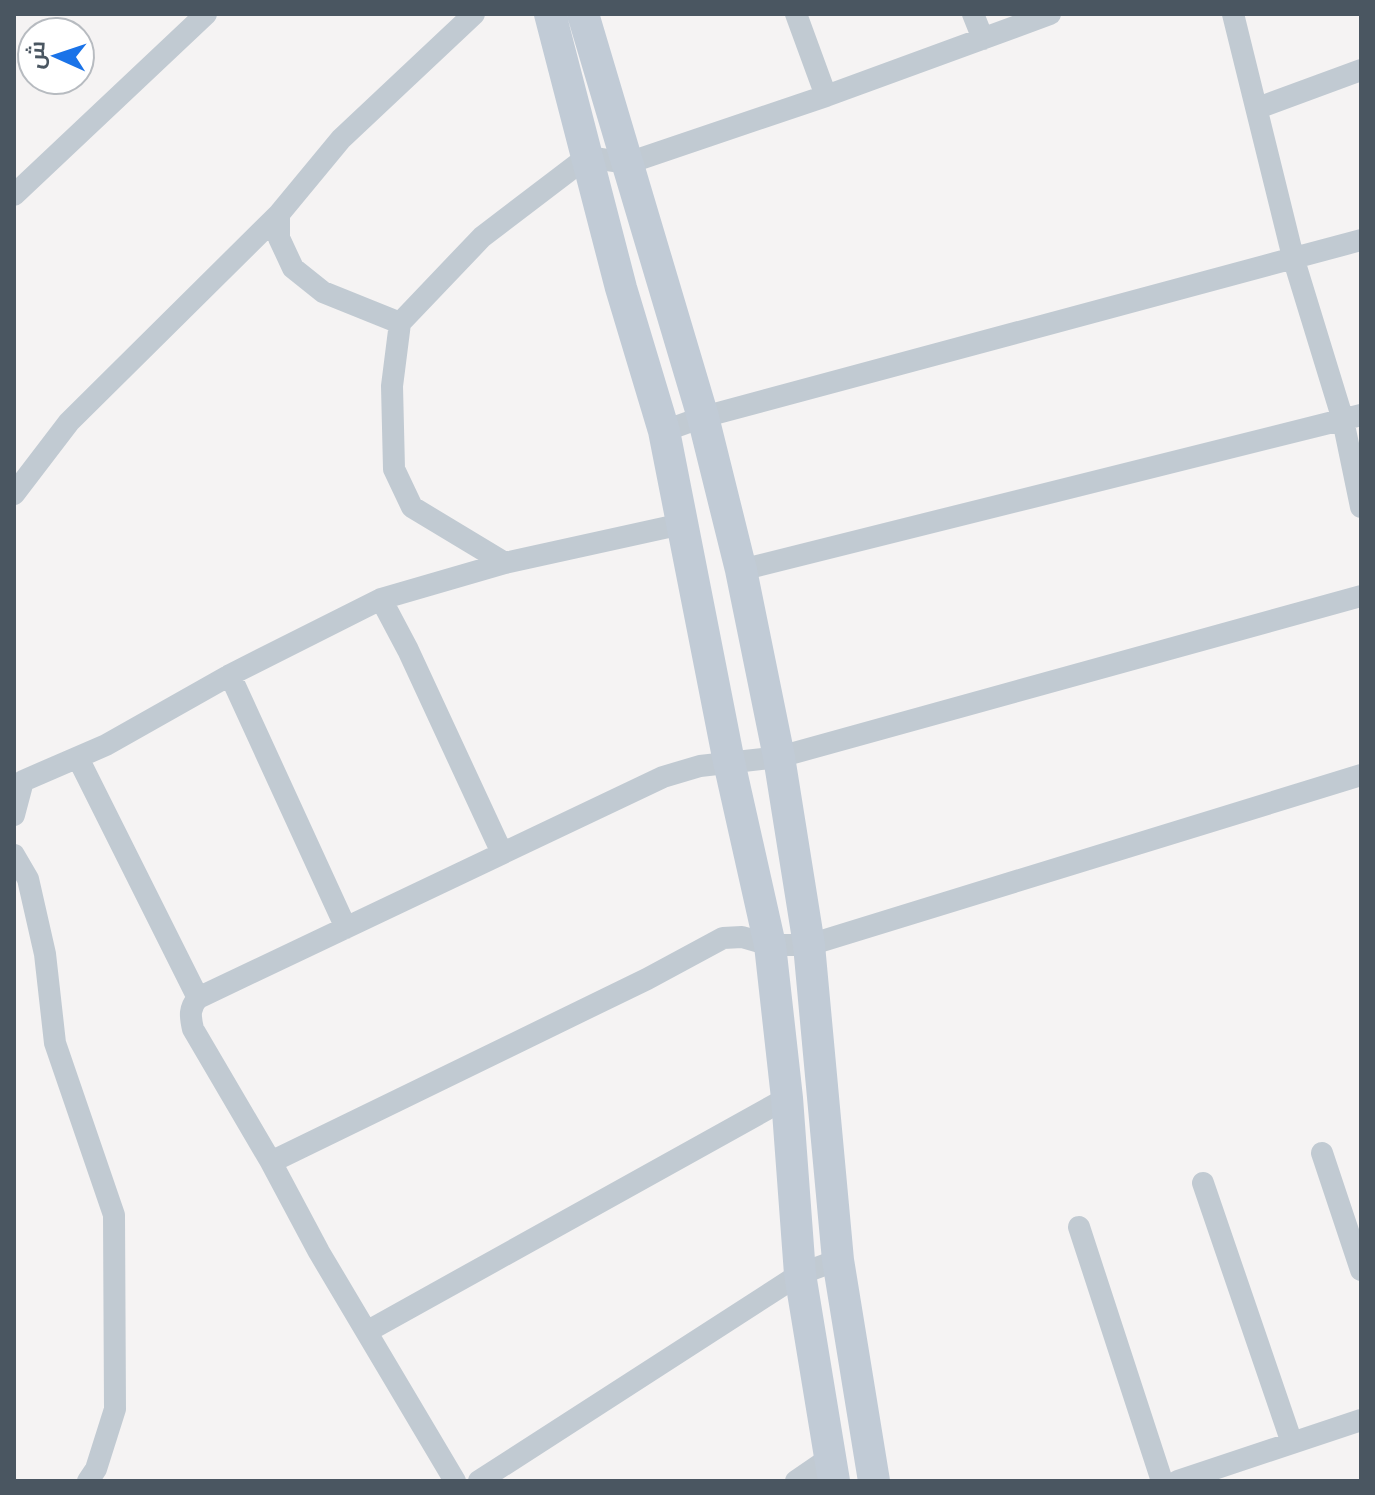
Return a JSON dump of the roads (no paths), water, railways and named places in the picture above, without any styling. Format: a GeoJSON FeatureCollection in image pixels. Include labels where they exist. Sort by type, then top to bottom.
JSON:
{"type":"FeatureCollection","features":[{"type":"Feature","properties":{"kind":"main road"},"geometry":{"type":"LineString","coordinates":[[550,14],[621,288],[664,431],[729,762],[770,945],[787,1098],[800,1274],[832,1469]]}},
{"type":"Feature","properties":{"kind":"main road"},"geometry":{"type":"LineString","coordinates":[[583,14],[703,417],[741,570],[779,757],[809,945],[838,1260],[874,1481]]}},
{"type":"Feature","properties":{"kind":"street"},"geometry":{"type":"LineString","coordinates":[[14,195],[206,14]]}},
{"type":"Feature","properties":{"kind":"street"},"geometry":{"type":"LineString","coordinates":[[14,494],[69,422],[279,214],[341,139],[474,14]]}},
{"type":"Feature","properties":{"kind":"street"},"geometry":{"type":"LineString","coordinates":[[796,14],[826,96]]}},
{"type":"Feature","properties":{"kind":"street"},"geometry":{"type":"LineString","coordinates":[[973,14],[983,39]]}},
{"type":"Feature","properties":{"kind":"street"},"geometry":{"type":"LineString","coordinates":[[505,563],[412,507],[394,469],[392,386],[400,323],[482,237],[587,157],[628,163],[826,96],[1050,14]]}},
{"type":"Feature","properties":{"kind":"street"},"geometry":{"type":"LineString","coordinates":[[1233,14],[1293,257],[1352,418],[1361,507]]}},
{"type":"Feature","properties":{"kind":"street"},"geometry":{"type":"LineString","coordinates":[[1258,108],[1361,70]]}},
{"type":"Feature","properties":{"kind":"street"},"geometry":{"type":"LineString","coordinates":[[279,214],[279,238],[293,268],[323,292],[400,323]]}},
{"type":"Feature","properties":{"kind":"street"},"geometry":{"type":"LineString","coordinates":[[664,431],[703,417],[1361,240]]}},
{"type":"Feature","properties":{"kind":"street"},"geometry":{"type":"LineString","coordinates":[[741,570],[1352,418]]}},
{"type":"Feature","properties":{"kind":"street"},"geometry":{"type":"LineString","coordinates":[[14,815],[19,781],[78,758],[143,726],[230,675],[381,599],[505,563],[682,524]]}},
{"type":"Feature","properties":{"kind":"street"},"geometry":{"type":"LineString","coordinates":[[455,1481],[319,1252],[271,1162],[193,1029],[190,1017],[192,1005],[198,998],[663,777],[700,766],[779,757],[1361,596]]}},
{"type":"Feature","properties":{"kind":"street"},"geometry":{"type":"LineString","coordinates":[[381,599],[408,650],[502,853]]}},
{"type":"Feature","properties":{"kind":"street"},"geometry":{"type":"LineString","coordinates":[[230,675],[346,928]]}},
{"type":"Feature","properties":{"kind":"street"},"geometry":{"type":"LineString","coordinates":[[78,758],[198,998]]}},
{"type":"Feature","properties":{"kind":"street"},"geometry":{"type":"LineString","coordinates":[[271,1162],[647,979],[723,938],[742,937],[770,945],[809,945],[1361,775]]}},
{"type":"Feature","properties":{"kind":"street"},"geometry":{"type":"LineString","coordinates":[[14,855],[28,879],[45,954],[55,1043],[114,1215],[115,1409],[96,1469],[88,1481]]}},
{"type":"Feature","properties":{"kind":"street"},"geometry":{"type":"LineString","coordinates":[[368,1331],[787,1098]]}},
{"type":"Feature","properties":{"kind":"street"},"geometry":{"type":"LineString","coordinates":[[1322,1153],[1361,1270]]}},
{"type":"Feature","properties":{"kind":"street"},"geometry":{"type":"LineString","coordinates":[[1203,1183],[1292,1443]]}},
{"type":"Feature","properties":{"kind":"street"},"geometry":{"type":"LineString","coordinates":[[1079,1227],[1162,1481]]}},
{"type":"Feature","properties":{"kind":"street"},"geometry":{"type":"LineString","coordinates":[[479,1481],[800,1274],[838,1260]]}},
{"type":"Feature","properties":{"kind":"street"},"geometry":{"type":"LineString","coordinates":[[1178,1481],[1217,1475],[1292,1443],[1361,1420]]}},
{"type":"Feature","properties":{"kind":"street"},"geometry":{"type":"LineString","coordinates":[[796,1481],[832,1469]]}}]}
